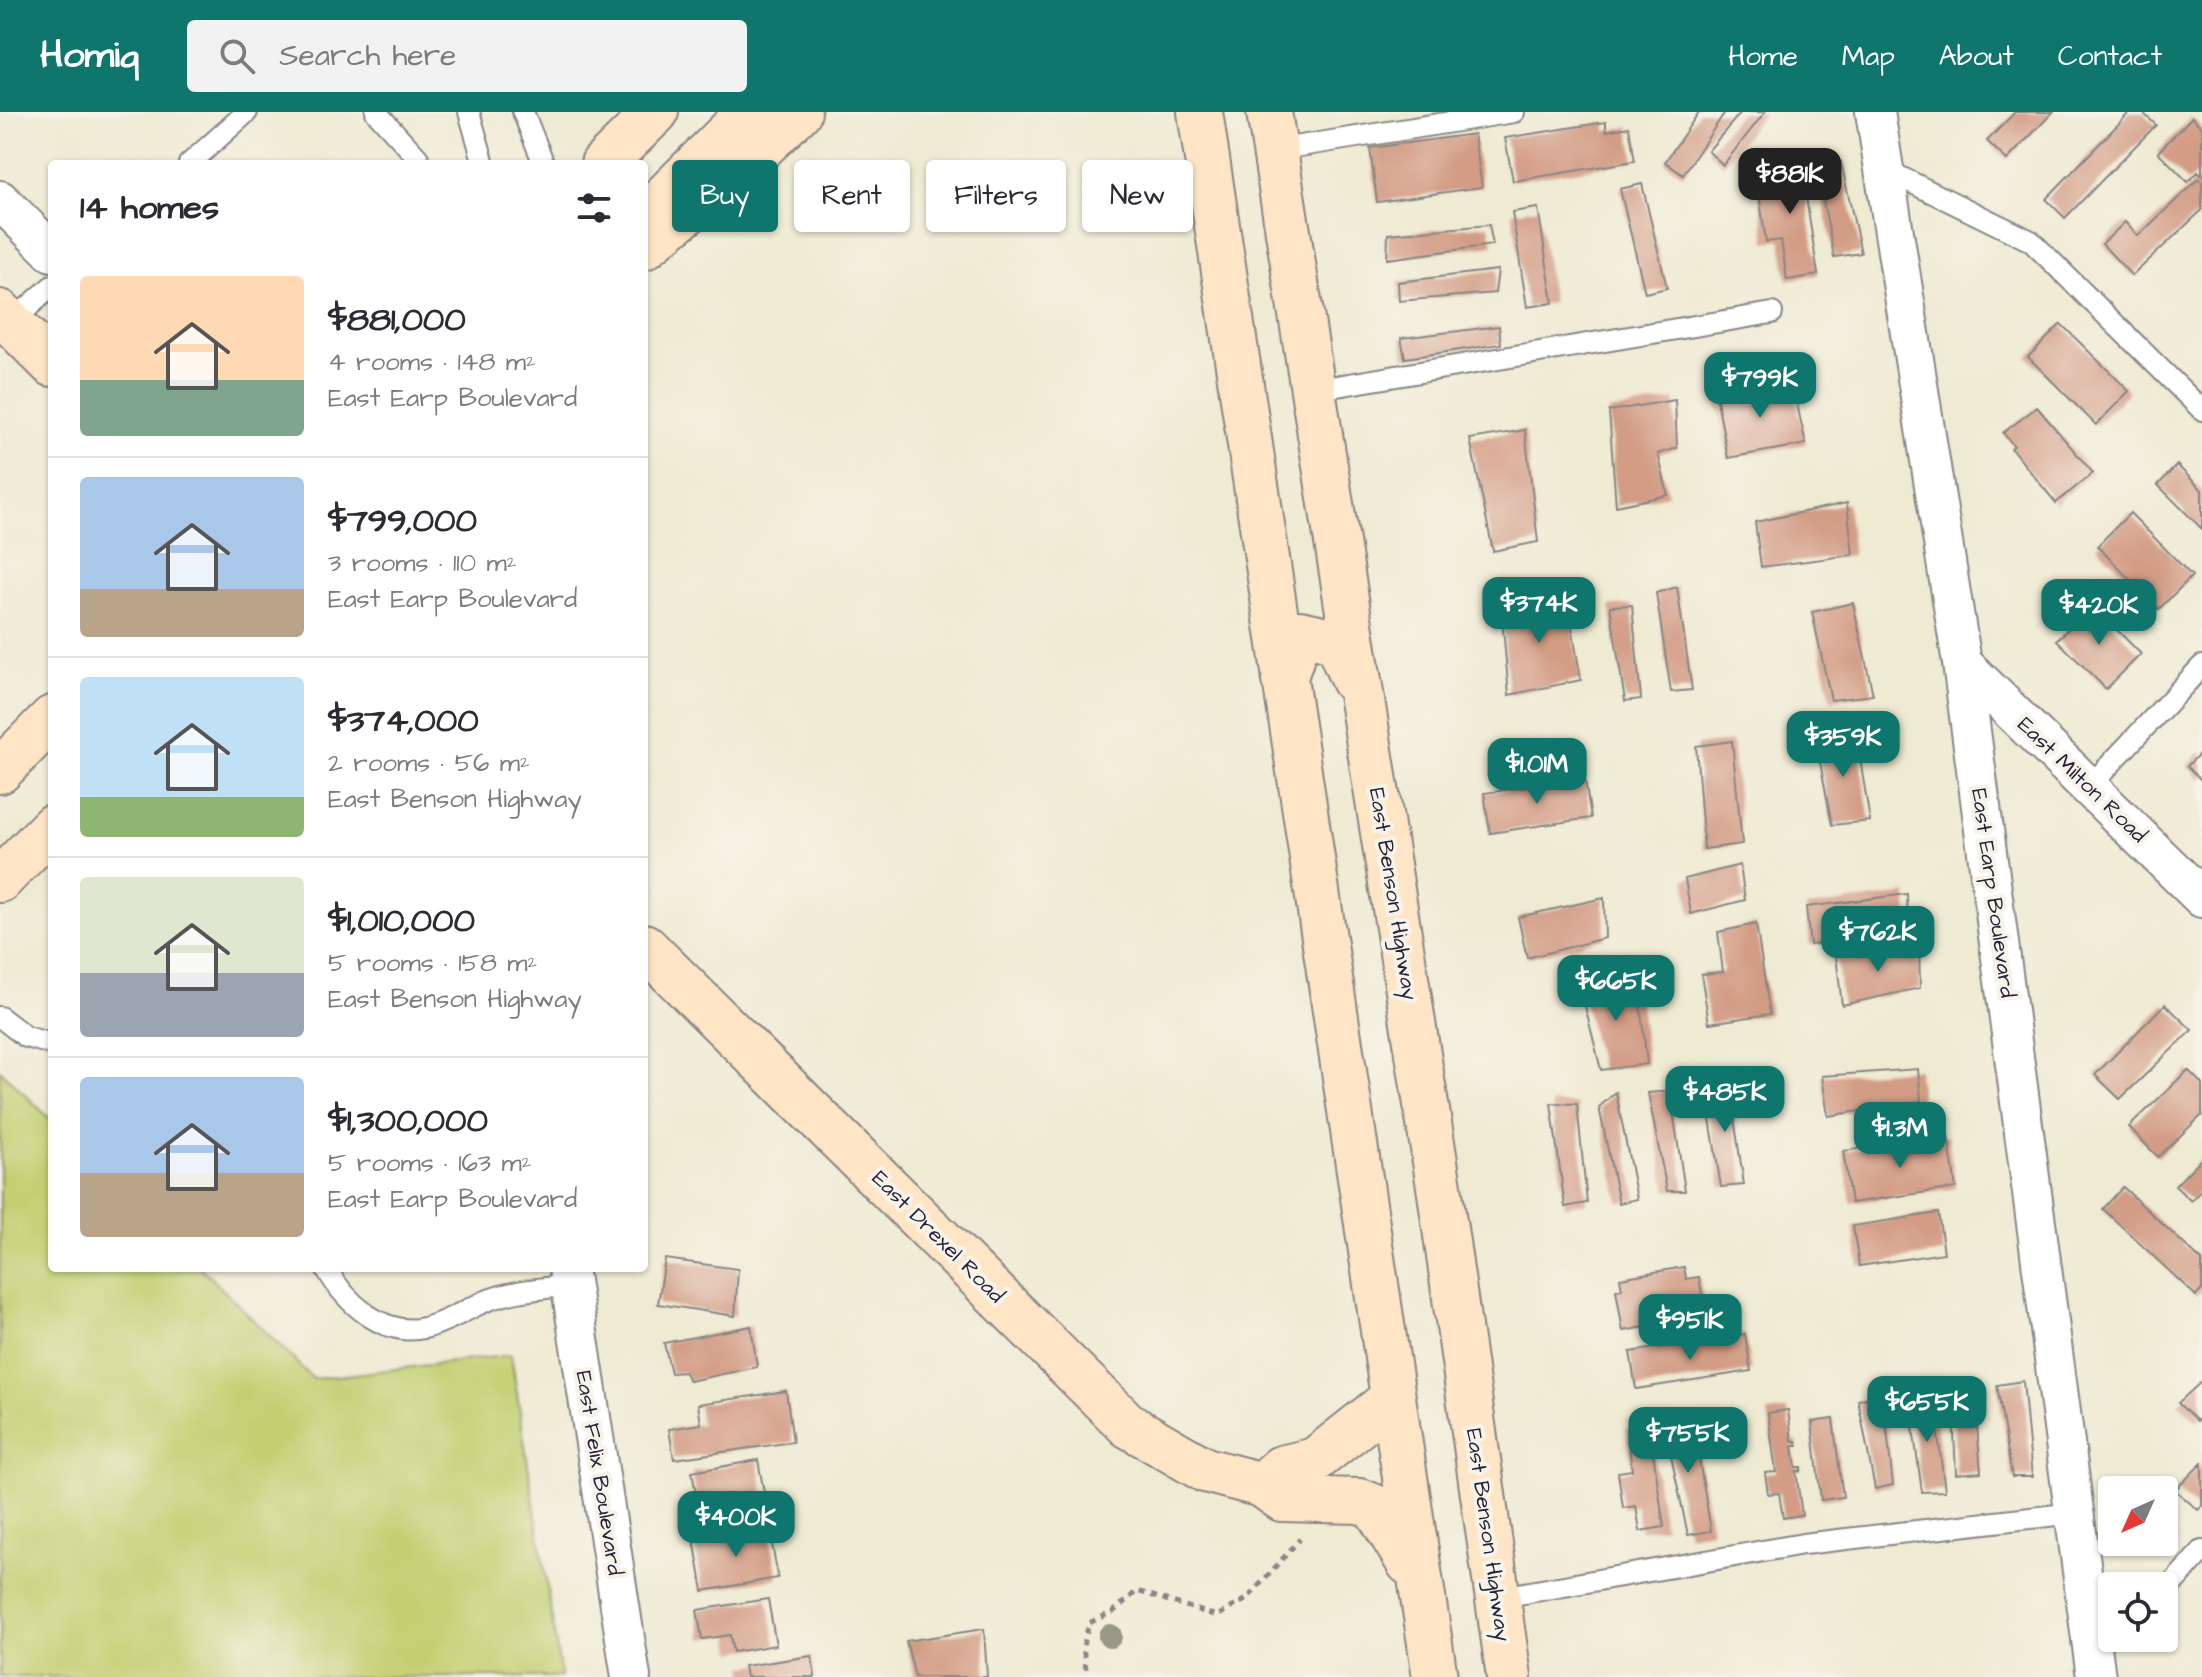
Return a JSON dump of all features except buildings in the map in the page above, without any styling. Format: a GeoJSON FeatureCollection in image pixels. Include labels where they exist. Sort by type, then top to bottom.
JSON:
{"type":"FeatureCollection","features":[{"type":"Feature","properties":{"kind":"main road"},"geometry":{"type":"LineString","coordinates":[[607,160],[656,112]]}},
{"type":"Feature","properties":{"kind":"main road"},"geometry":{"type":"LineString","coordinates":[[648,213],[749,112]]}},
{"type":"Feature","properties":{"kind":"main road"},"geometry":{"type":"LineString","coordinates":[[648,244],[727,180],[799,112]]}},
{"type":"Feature","properties":{"kind":"main road"},"geometry":{"type":"LineString","coordinates":[[1200,112],[1435,1677]]}},
{"type":"Feature","properties":{"kind":"main road","name":"East Benson Highway"},"geometry":{"type":"LineString","coordinates":[[1272,131],[1440,1193],[1509,1677]]}},
{"type":"Feature","properties":{"kind":"main road"},"geometry":{"type":"LineString","coordinates":[[3,323],[48,361]]}},
{"type":"Feature","properties":{"kind":"main road"},"geometry":{"type":"LineString","coordinates":[[1284,680],[1300,633],[1336,641],[1362,700]]}},
{"type":"Feature","properties":{"kind":"main road"},"geometry":{"type":"LineString","coordinates":[[0,771],[48,722]]}},
{"type":"Feature","properties":{"kind":"main road"},"geometry":{"type":"LineString","coordinates":[[0,880],[48,831]]}},
{"type":"Feature","properties":{"kind":"main road","name":"East Drexel Road"},"geometry":{"type":"LineString","coordinates":[[648,950],[1129,1426],[1205,1470],[1262,1485],[1282,1499],[1360,1501],[1375,1507],[1420,1581]]}},
{"type":"Feature","properties":{"kind":"main road"},"geometry":{"type":"LineString","coordinates":[[1262,1485],[1281,1468],[1315,1460],[1392,1399]]}},
{"type":"Feature","properties":{"kind":"street","name":"East Earp Boulevard"},"geometry":{"type":"LineString","coordinates":[[1875,112],[1962,663],[2074,1513],[2098,1600]]}},
{"type":"Feature","properties":{"kind":"street"},"geometry":{"type":"LineString","coordinates":[[0,200],[48,248]]}},
{"type":"Feature","properties":{"kind":"street","name":"East Milton Road"},"geometry":{"type":"LineString","coordinates":[[1962,663],[2202,898]]}},
{"type":"Feature","properties":{"kind":"street","name":"East Felix Boulevard"},"geometry":{"type":"LineString","coordinates":[[569,1277],[631,1677]]}},
{"type":"Feature","properties":{"kind":"street","name":"East Earp Boulevard"},"geometry":{"type":"LineString","coordinates":[[2096,1677],[2098,1642]]}},
{"type":"Feature","properties":{"kind":"lane"},"geometry":{"type":"LineString","coordinates":[[193,160],[247,112]]}},
{"type":"Feature","properties":{"kind":"lane"},"geometry":{"type":"LineString","coordinates":[[376,112],[418,158],[416,160]]}},
{"type":"Feature","properties":{"kind":"lane"},"geometry":{"type":"LineString","coordinates":[[469,112],[483,160]]}},
{"type":"Feature","properties":{"kind":"lane"},"geometry":{"type":"LineString","coordinates":[[523,112],[542,160]]}},
{"type":"Feature","properties":{"kind":"lane"},"geometry":{"type":"LineString","coordinates":[[1272,131],[1502,113]]}},
{"type":"Feature","properties":{"kind":"lane"},"geometry":{"type":"LineString","coordinates":[[1884,169],[2031,241],[2202,410]]}},
{"type":"Feature","properties":{"kind":"lane"},"geometry":{"type":"LineString","coordinates":[[3,323],[48,289]]}},
{"type":"Feature","properties":{"kind":"lane"},"geometry":{"type":"LineString","coordinates":[[1313,390],[1772,313]]}},
{"type":"Feature","properties":{"kind":"lane"},"geometry":{"type":"LineString","coordinates":[[2089,787],[2202,666]]}},
{"type":"Feature","properties":{"kind":"lane"},"geometry":{"type":"LineString","coordinates":[[0,1017],[26,1037],[48,1043]]}},
{"type":"Feature","properties":{"kind":"lane"},"geometry":{"type":"LineString","coordinates":[[328,1272],[335,1284],[361,1310],[384,1325],[403,1329],[423,1328],[488,1300],[569,1277]]}},
{"type":"Feature","properties":{"kind":"lane"},"geometry":{"type":"LineString","coordinates":[[1496,1598],[1803,1544],[2074,1513]]}},
{"type":"Feature","properties":{"kind":"lane"},"geometry":{"type":"LineString","coordinates":[[2178,1578],[2202,1551]]}},
{"type":"Feature","properties":{"kind":"path"},"geometry":{"type":"LineString","coordinates":[[1086,1669],[1083,1647],[1089,1623],[1113,1612],[1137,1591],[1217,1616],[1247,1599],[1305,1533]]}},
{"type":"Feature","properties":{"kind":"green space"},"geometry":{"type":"Polygon","coordinates":[[[0,1070],[48,1117],[48,1272],[205,1272],[313,1379],[511,1355],[561,1677],[0,1677],[0,1070]]]}}]}
